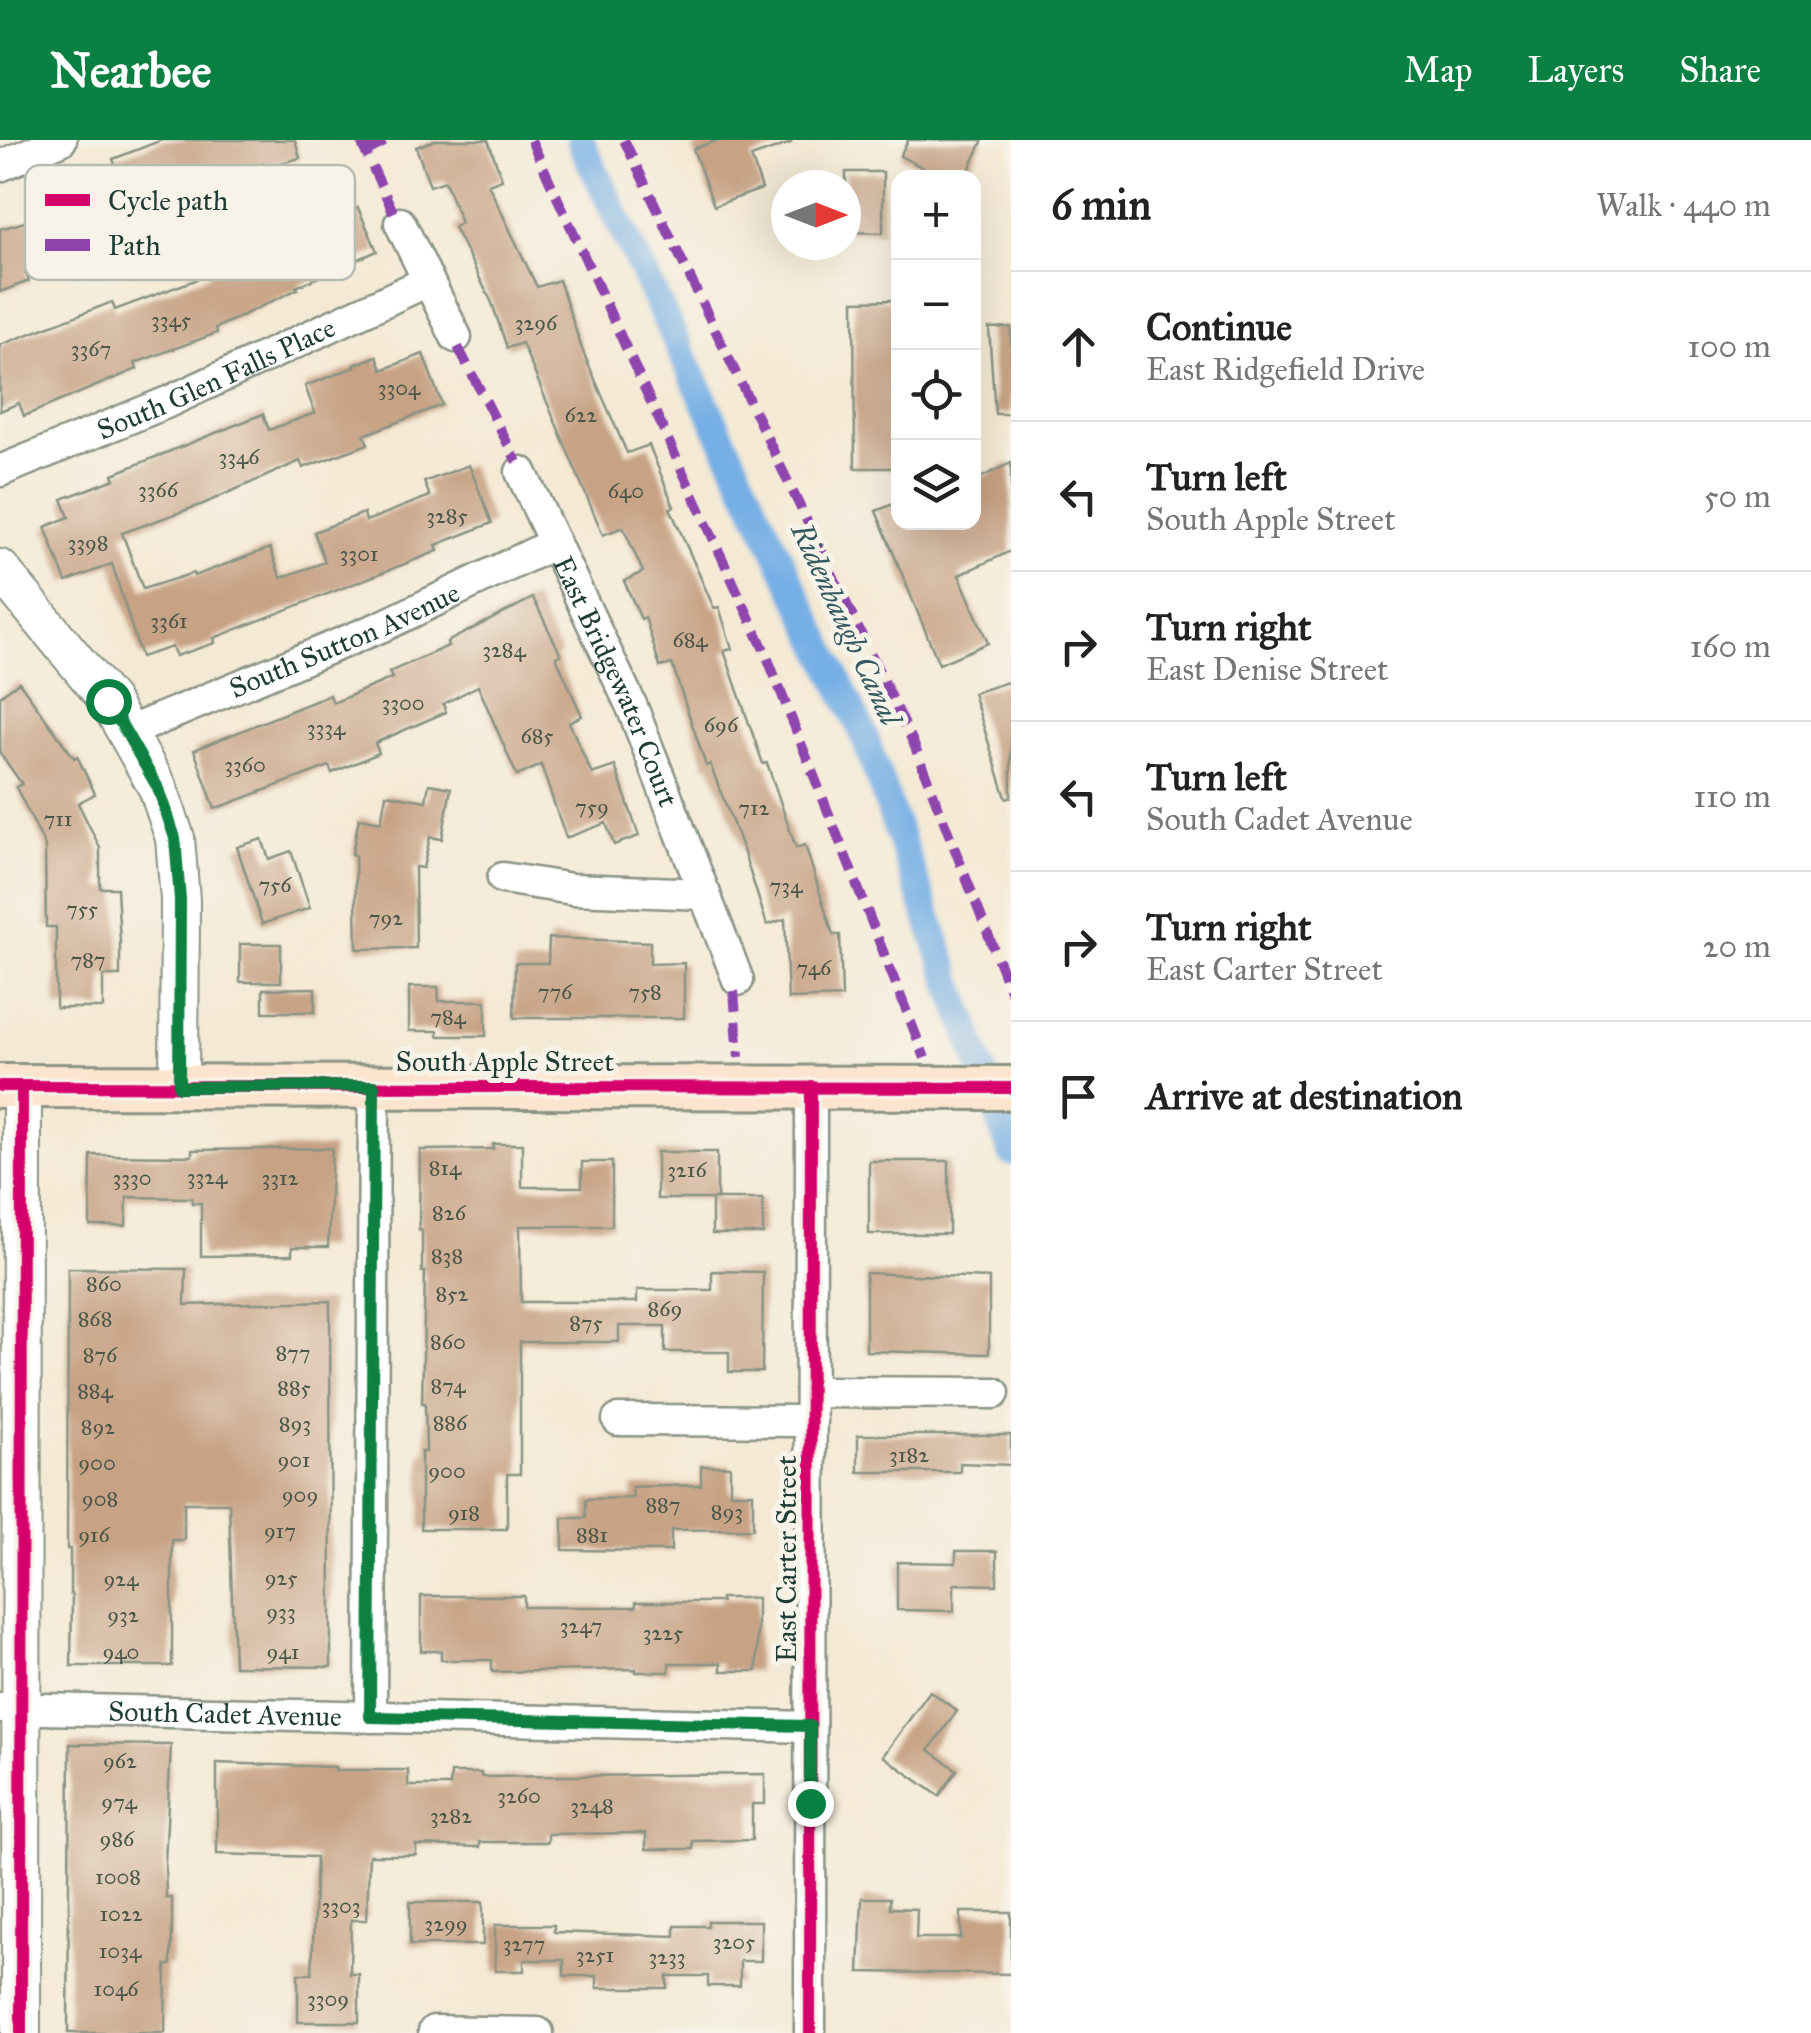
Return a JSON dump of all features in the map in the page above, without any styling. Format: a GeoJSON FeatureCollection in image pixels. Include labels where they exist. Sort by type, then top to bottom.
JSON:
{"type":"FeatureCollection","features":[{"type":"Feature","properties":{"kind":"main road","name":"South Apple Street"},"geometry":{"type":"LineString","coordinates":[[11,1086],[1011,1088]]}},
{"type":"Feature","properties":{"kind":"street"},"geometry":{"type":"LineString","coordinates":[[0,166],[60,140]]}},
{"type":"Feature","properties":{"kind":"street"},"geometry":{"type":"LineString","coordinates":[[400,223],[456,338]]}},
{"type":"Feature","properties":{"kind":"street","name":"South Glen Falls Place"},"geometry":{"type":"LineString","coordinates":[[0,471],[168,402],[428,281]]}},
{"type":"Feature","properties":{"kind":"street","name":"East Bridgewater Court"},"geometry":{"type":"LineString","coordinates":[[520,472],[632,706],[738,980]]}},
{"type":"Feature","properties":{"kind":"street","name":"South Sutton Avenue"},"geometry":{"type":"LineString","coordinates":[[128,732],[384,625],[556,543]]}},
{"type":"Feature","properties":{"kind":"street"},"geometry":{"type":"LineString","coordinates":[[0,568],[108,701],[158,788],[175,838],[180,900],[179,1087]]}},
{"type":"Feature","properties":{"kind":"street"},"geometry":{"type":"LineString","coordinates":[[503,878],[572,890],[704,894]]}},
{"type":"Feature","properties":{"kind":"street"},"geometry":{"type":"LineString","coordinates":[[11,1086],[11,1709],[21,2033]]}},
{"type":"Feature","properties":{"kind":"street"},"geometry":{"type":"LineString","coordinates":[[370,1717],[374,1086]]}},
{"type":"Feature","properties":{"kind":"street","name":"East Carter Street"},"geometry":{"type":"LineString","coordinates":[[810,2033],[811,1086]]}},
{"type":"Feature","properties":{"kind":"street"},"geometry":{"type":"LineString","coordinates":[[811,1406],[994,1393]]}},
{"type":"Feature","properties":{"kind":"street","name":"East Carter Street"},"geometry":{"type":"LineString","coordinates":[[618,1420],[811,1406]]}},
{"type":"Feature","properties":{"kind":"street","name":"South Cadet Avenue"},"geometry":{"type":"LineString","coordinates":[[11,1709],[810,1726]]}},
{"type":"Feature","properties":{"kind":"street"},"geometry":{"type":"LineString","coordinates":[[434,2032],[538,2033]]}},
{"type":"Feature","properties":{"kind":"building"},"geometry":{"type":"Polygon","coordinates":[[[162,140],[295,140],[300,158],[275,165],[115,165],[113,159],[162,140]]]}},
{"type":"Feature","properties":{"kind":"building"},"geometry":{"type":"Polygon","coordinates":[[[435,140],[488,140],[502,179],[488,184],[537,287],[559,280],[583,352],[627,453],[649,445],[674,507],[670,508],[714,608],[719,607],[732,649],[724,651],[763,764],[767,763],[796,848],[805,845],[833,935],[840,935],[842,997],[788,999],[785,919],[767,925],[743,850],[710,764],[706,766],[672,664],[660,667],[645,617],[641,619],[624,581],[643,572],[623,527],[603,535],[522,343],[507,348],[492,303],[454,227],[461,223],[445,181],[430,186],[416,147],[435,140]]]}},
{"type":"Feature","properties":{"kind":"building"},"geometry":{"type":"Polygon","coordinates":[[[718,140],[791,143],[751,157],[762,189],[714,206],[693,149],[718,140]]]}},
{"type":"Feature","properties":{"kind":"building"},"geometry":{"type":"Polygon","coordinates":[[[908,140],[983,140],[969,170],[928,170],[900,156],[908,140]]]}},
{"type":"Feature","properties":{"kind":"building"},"geometry":{"type":"Polygon","coordinates":[[[861,172],[883,172],[883,233],[861,232],[861,172]]]}},
{"type":"Feature","properties":{"kind":"building"},"geometry":{"type":"Polygon","coordinates":[[[358,208],[377,251],[355,261],[355,209],[358,208]]]}},
{"type":"Feature","properties":{"kind":"building"},"geometry":{"type":"Polygon","coordinates":[[[25,222],[25,280],[29,281],[0,292],[0,229],[25,222]]]}},
{"type":"Feature","properties":{"kind":"building"},"geometry":{"type":"Polygon","coordinates":[[[195,280],[312,280],[216,328],[217,333],[135,363],[137,369],[24,416],[19,403],[0,411],[0,345],[112,302],[115,310],[195,280]]]}},
{"type":"Feature","properties":{"kind":"building"},"geometry":{"type":"Polygon","coordinates":[[[891,300],[891,468],[855,468],[854,301],[891,300]]]}},
{"type":"Feature","properties":{"kind":"building"},"geometry":{"type":"Polygon","coordinates":[[[1011,327],[1011,414],[995,414],[989,328],[1011,327]]]}},
{"type":"Feature","properties":{"kind":"building"},"geometry":{"type":"Polygon","coordinates":[[[423,354],[442,405],[364,435],[368,444],[303,468],[300,461],[203,504],[122,533],[143,589],[193,573],[194,576],[270,548],[281,578],[325,562],[314,532],[364,513],[366,521],[430,496],[424,482],[469,465],[492,523],[436,545],[438,551],[176,656],[172,647],[141,657],[112,564],[66,582],[45,527],[69,517],[62,499],[115,479],[113,474],[263,414],[269,430],[315,413],[305,386],[354,365],[377,356],[382,370],[423,354]]]}},
{"type":"Feature","properties":{"kind":"building"},"geometry":{"type":"Polygon","coordinates":[[[1011,463],[1011,551],[959,575],[988,643],[939,664],[876,511],[891,505],[891,530],[981,530],[981,478],[1011,463]]]}},
{"type":"Feature","properties":{"kind":"building"},"geometry":{"type":"Polygon","coordinates":[[[533,598],[561,655],[556,657],[582,716],[569,722],[592,774],[615,766],[639,836],[614,845],[606,823],[566,838],[541,765],[517,776],[478,686],[443,704],[446,712],[375,743],[379,753],[332,773],[329,766],[215,809],[194,750],[330,695],[333,703],[392,678],[389,672],[448,646],[447,642],[533,598]]]}},
{"type":"Feature","properties":{"kind":"building"},"geometry":{"type":"Polygon","coordinates":[[[1011,681],[1011,797],[1006,798],[973,693],[1011,681]]]}},
{"type":"Feature","properties":{"kind":"building"},"geometry":{"type":"Polygon","coordinates":[[[19,682],[74,758],[77,756],[95,794],[78,803],[100,848],[100,888],[117,888],[120,942],[120,976],[103,976],[103,1008],[56,1008],[56,927],[46,927],[45,846],[16,787],[22,784],[0,753],[0,696],[19,682]]]}},
{"type":"Feature","properties":{"kind":"building"},"geometry":{"type":"Polygon","coordinates":[[[429,784],[451,788],[442,839],[430,837],[423,868],[415,867],[416,948],[357,949],[352,854],[359,818],[381,822],[386,794],[426,801],[429,784]]]}},
{"type":"Feature","properties":{"kind":"building"},"geometry":{"type":"Polygon","coordinates":[[[262,839],[269,859],[291,851],[310,908],[262,924],[237,847],[262,839]]]}},
{"type":"Feature","properties":{"kind":"building"},"geometry":{"type":"Polygon","coordinates":[[[549,938],[650,942],[650,964],[684,963],[684,1018],[514,1018],[515,963],[548,963],[549,938]]]}},
{"type":"Feature","properties":{"kind":"building"},"geometry":{"type":"Polygon","coordinates":[[[240,944],[281,944],[281,982],[240,982],[240,944]]]}},
{"type":"Feature","properties":{"kind":"building"},"geometry":{"type":"Polygon","coordinates":[[[409,987],[438,987],[439,1001],[486,1001],[486,1036],[438,1036],[438,1031],[409,1031],[409,987]]]}},
{"type":"Feature","properties":{"kind":"building"},"geometry":{"type":"Polygon","coordinates":[[[315,988],[315,1012],[263,1012],[263,989],[315,988]]]}},
{"type":"Feature","properties":{"kind":"building"},"geometry":{"type":"Polygon","coordinates":[[[493,1144],[522,1144],[522,1187],[582,1187],[582,1162],[612,1162],[612,1226],[520,1226],[521,1302],[637,1302],[637,1290],[712,1290],[712,1271],[763,1272],[762,1372],[729,1372],[729,1352],[665,1352],[665,1326],[619,1326],[619,1342],[520,1342],[520,1474],[507,1474],[507,1529],[421,1529],[421,1452],[426,1452],[422,1403],[425,1272],[419,1230],[420,1150],[493,1149],[493,1144]]]}},
{"type":"Feature","properties":{"kind":"building"},"geometry":{"type":"Polygon","coordinates":[[[332,1148],[328,1247],[292,1247],[292,1255],[201,1256],[201,1203],[192,1203],[192,1198],[127,1197],[126,1226],[90,1226],[91,1155],[192,1156],[192,1150],[332,1148]]]}},
{"type":"Feature","properties":{"kind":"building"},"geometry":{"type":"Polygon","coordinates":[[[657,1152],[717,1152],[717,1199],[657,1199],[657,1152]]]}},
{"type":"Feature","properties":{"kind":"building"},"geometry":{"type":"Polygon","coordinates":[[[869,1161],[949,1161],[949,1234],[869,1234],[869,1161]]]}},
{"type":"Feature","properties":{"kind":"building"},"geometry":{"type":"Polygon","coordinates":[[[712,1199],[763,1199],[763,1234],[712,1234],[712,1199]]]}},
{"type":"Feature","properties":{"kind":"building"},"geometry":{"type":"Polygon","coordinates":[[[68,1268],[186,1269],[185,1305],[330,1301],[331,1667],[234,1666],[229,1503],[184,1503],[184,1540],[172,1540],[172,1666],[71,1666],[72,1594],[67,1549],[68,1268]]]}},
{"type":"Feature","properties":{"kind":"building"},"geometry":{"type":"Polygon","coordinates":[[[866,1273],[989,1278],[989,1354],[866,1351],[866,1273]]]}},
{"type":"Feature","properties":{"kind":"building"},"geometry":{"type":"Polygon","coordinates":[[[858,1435],[1011,1435],[1011,1465],[960,1463],[960,1472],[858,1472],[858,1435]]]}},
{"type":"Feature","properties":{"kind":"building"},"geometry":{"type":"Polygon","coordinates":[[[701,1466],[730,1466],[730,1493],[753,1493],[753,1529],[671,1530],[671,1551],[563,1550],[563,1518],[586,1518],[586,1499],[633,1498],[632,1487],[701,1485],[701,1466]]]}},
{"type":"Feature","properties":{"kind":"building"},"geometry":{"type":"Polygon","coordinates":[[[956,1551],[997,1551],[997,1585],[954,1584],[954,1611],[897,1610],[897,1562],[956,1563],[956,1551]]]}},
{"type":"Feature","properties":{"kind":"building"},"geometry":{"type":"Polygon","coordinates":[[[421,1596],[524,1596],[524,1607],[636,1607],[636,1602],[757,1598],[757,1671],[721,1671],[721,1663],[669,1663],[669,1672],[492,1672],[492,1660],[441,1660],[441,1651],[421,1651],[421,1596]]]}},
{"type":"Feature","properties":{"kind":"building"},"geometry":{"type":"Polygon","coordinates":[[[930,1691],[957,1711],[929,1750],[957,1770],[939,1796],[883,1756],[930,1691]]]}},
{"type":"Feature","properties":{"kind":"building"},"geometry":{"type":"Polygon","coordinates":[[[70,1744],[171,1745],[165,1862],[166,1898],[172,1898],[172,1928],[171,1965],[166,1965],[165,2033],[68,2033],[70,1744]]]}},
{"type":"Feature","properties":{"kind":"building"},"geometry":{"type":"Polygon","coordinates":[[[217,1763],[408,1770],[408,1786],[450,1786],[451,1773],[481,1773],[481,1777],[765,1774],[765,1804],[752,1804],[752,1840],[693,1841],[693,1849],[646,1849],[646,1833],[548,1834],[548,1842],[480,1842],[480,1847],[416,1845],[416,1855],[369,1855],[367,1920],[351,1920],[350,1974],[359,1974],[359,2022],[298,2022],[298,1974],[312,1974],[316,1857],[217,1854],[217,1763]]]}},
{"type":"Feature","properties":{"kind":"building"},"geometry":{"type":"Polygon","coordinates":[[[862,1898],[890,1898],[890,1908],[917,1909],[916,1938],[961,1938],[961,1912],[1011,1912],[1011,1974],[859,1972],[862,1898]]]}},
{"type":"Feature","properties":{"kind":"building"},"geometry":{"type":"Polygon","coordinates":[[[410,1902],[483,1902],[483,1945],[410,1945],[410,1902]]]}},
{"type":"Feature","properties":{"kind":"building"},"geometry":{"type":"Polygon","coordinates":[[[708,1921],[761,1921],[761,1961],[740,1961],[740,1986],[708,1986],[708,1976],[667,1976],[667,1988],[597,1988],[597,1976],[564,1976],[564,1960],[524,1960],[524,1971],[495,1971],[495,1925],[554,1925],[554,1932],[675,1936],[675,1926],[708,1926],[708,1921]]]}},
{"type":"Feature","properties":{"kind":"waterway","name":"Ridenbaugh Canal"},"geometry":{"type":"LineString","coordinates":[[580,140],[863,733],[1011,1152]]}},
{"type":"Feature","properties":{"kind":"marked path"},"geometry":{"type":"LineString","coordinates":[[360,140],[396,218]]}},
{"type":"Feature","properties":{"kind":"marked path"},"geometry":{"type":"LineString","coordinates":[[367,151],[388,140]]}},
{"type":"Feature","properties":{"kind":"marked path"},"geometry":{"type":"LineString","coordinates":[[531,140],[766,654],[925,1058]]}},
{"type":"Feature","properties":{"kind":"marked path"},"geometry":{"type":"LineString","coordinates":[[624,140],[913,742],[1011,993]]}},
{"type":"Feature","properties":{"kind":"marked path"},"geometry":{"type":"LineString","coordinates":[[458,347],[517,462]]}},
{"type":"Feature","properties":{"kind":"marked path"},"geometry":{"type":"LineString","coordinates":[[734,991],[739,1057]]}},
{"type":"Feature","properties":{"kind":"cycle path"},"geometry":{"type":"LineString","coordinates":[[0,1086],[1011,1088]]}},
{"type":"Feature","properties":{"kind":"cycle path"},"geometry":{"type":"LineString","coordinates":[[810,2033],[811,1086]]}},
{"type":"Feature","properties":{"kind":"cycle path"},"geometry":{"type":"LineString","coordinates":[[21,2033],[22,1087]]}},
{"type":"Feature","properties":{"kind":"route"},"geometry":{"type":"LineString","coordinates":[[108,701],[158,788],[175,838],[180,900],[179,1087],[374,1086],[370,1717],[810,1726],[810,1803]]}}]}
